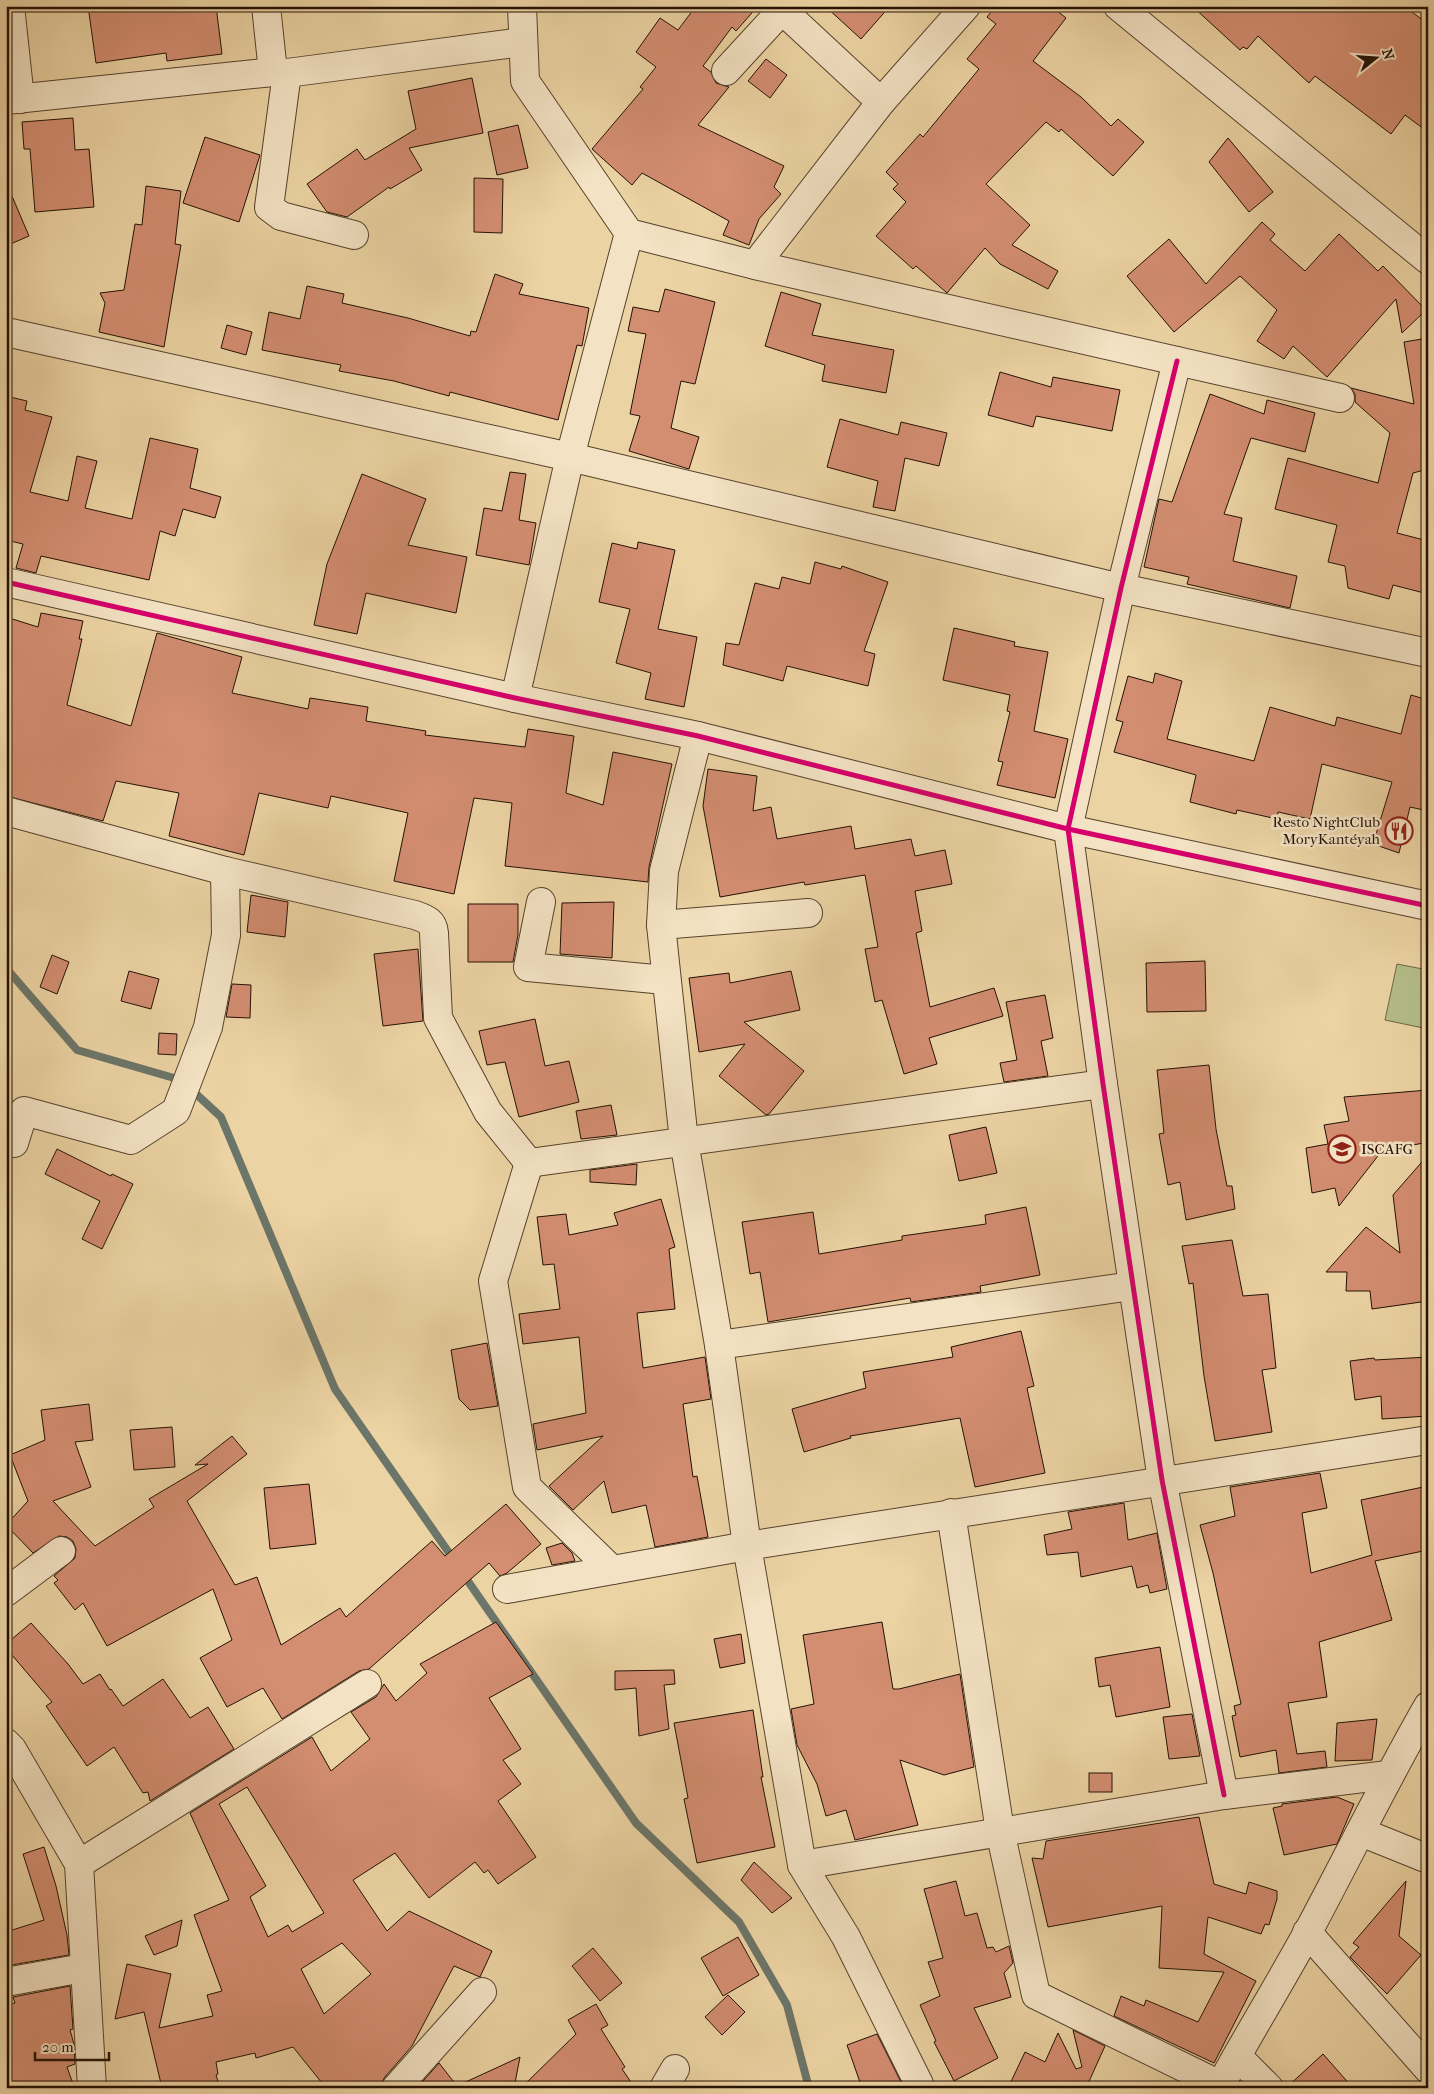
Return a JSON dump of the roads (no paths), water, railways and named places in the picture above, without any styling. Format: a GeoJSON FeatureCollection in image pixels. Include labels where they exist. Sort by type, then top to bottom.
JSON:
{"type":"FeatureCollection","features":[{"type":"Feature","properties":{"kind":"street"},"geometry":{"type":"LineString","coordinates":[[10,6],[13,100],[280,72],[523,42]]}},
{"type":"Feature","properties":{"kind":"street"},"geometry":{"type":"LineString","coordinates":[[266,6],[280,72],[269,207],[281,216],[354,235]]}},
{"type":"Feature","properties":{"kind":"street"},"geometry":{"type":"LineString","coordinates":[[522,6],[525,81],[629,233],[755,265],[1340,398]]}},
{"type":"Feature","properties":{"kind":"street"},"geometry":{"type":"LineString","coordinates":[[755,265],[881,102],[966,6]]}},
{"type":"Feature","properties":{"kind":"street"},"geometry":{"type":"LineString","coordinates":[[1118,6],[1428,260]]}},
{"type":"Feature","properties":{"kind":"street"},"geometry":{"type":"LineString","coordinates":[[726,71],[782,10],[881,102]]}},
{"type":"Feature","properties":{"kind":"street"},"geometry":{"type":"LineString","coordinates":[[515,698],[570,457],[629,233]]}},
{"type":"Feature","properties":{"kind":"street"},"geometry":{"type":"LineString","coordinates":[[6,332],[570,457],[1121,588],[1428,653]]}},
{"type":"Feature","properties":{"kind":"street"},"geometry":{"type":"LineString","coordinates":[[1177,361],[1121,588],[1068,829],[1132,1286],[1162,1480],[1224,1795]]}},
{"type":"Feature","properties":{"kind":"street"},"geometry":{"type":"LineString","coordinates":[[6,582],[515,698],[698,736],[1068,829],[1428,906]]}},
{"type":"Feature","properties":{"kind":"street"},"geometry":{"type":"LineString","coordinates":[[698,736],[664,871],[661,925],[665,980],[684,1141],[719,1345],[747,1546],[802,1865],[846,1937],[919,2084],[915,2088]]}},
{"type":"Feature","properties":{"kind":"street"},"geometry":{"type":"LineString","coordinates":[[6,811],[225,871],[415,915],[428,920],[433,926],[434,933],[438,1018],[488,1112],[529,1163]]}},
{"type":"Feature","properties":{"kind":"street"},"geometry":{"type":"LineString","coordinates":[[6,1139],[14,1143],[24,1111],[131,1140],[176,1112],[208,1027],[226,935],[225,871]]}},
{"type":"Feature","properties":{"kind":"street"},"geometry":{"type":"LineString","coordinates":[[541,902],[528,968],[665,980]]}},
{"type":"Feature","properties":{"kind":"street"},"geometry":{"type":"LineString","coordinates":[[661,925],[808,913]]}},
{"type":"Feature","properties":{"kind":"street"},"geometry":{"type":"LineString","coordinates":[[529,1163],[1103,1084]]}},
{"type":"Feature","properties":{"kind":"street"},"geometry":{"type":"LineString","coordinates":[[529,1163],[493,1281],[526,1487],[612,1570]]}},
{"type":"Feature","properties":{"kind":"street"},"geometry":{"type":"LineString","coordinates":[[719,1345],[1132,1286]]}},
{"type":"Feature","properties":{"kind":"street"},"geometry":{"type":"LineString","coordinates":[[507,1589],[747,1546],[1428,1440]]}},
{"type":"Feature","properties":{"kind":"street"},"geometry":{"type":"LineString","coordinates":[[951,1513],[1000,1831],[1036,1995],[1220,2086],[1307,1932],[1361,1832],[1388,1775],[1428,1706]]}},
{"type":"Feature","properties":{"kind":"street"},"geometry":{"type":"LineString","coordinates":[[6,1592],[61,1551]]}},
{"type":"Feature","properties":{"kind":"street"},"geometry":{"type":"LineString","coordinates":[[79,1864],[367,1684]]}},
{"type":"Feature","properties":{"kind":"street"},"geometry":{"type":"LineString","coordinates":[[6,1743],[12,1749],[79,1864],[92,2088]]}},
{"type":"Feature","properties":{"kind":"street"},"geometry":{"type":"LineString","coordinates":[[802,1865],[1224,1795],[1388,1775]]}},
{"type":"Feature","properties":{"kind":"street"},"geometry":{"type":"LineString","coordinates":[[1361,1832],[1428,1859]]}},
{"type":"Feature","properties":{"kind":"street"},"geometry":{"type":"LineString","coordinates":[[1307,1932],[1428,2069]]}},
{"type":"Feature","properties":{"kind":"street"},"geometry":{"type":"LineString","coordinates":[[6,1982],[84,1968]]}},
{"type":"Feature","properties":{"kind":"street"},"geometry":{"type":"LineString","coordinates":[[396,2088],[482,1992]]}},
{"type":"Feature","properties":{"kind":"street"},"geometry":{"type":"LineString","coordinates":[[1237,2056],[1270,2088]]}},
{"type":"Feature","properties":{"kind":"waterway"},"geometry":{"type":"LineString","coordinates":[[6,968],[77,1050],[181,1080],[221,1117],[335,1389],[454,1560]]}},
{"type":"Feature","properties":{"kind":"waterway"},"geometry":{"type":"LineString","coordinates":[[463,1574],[636,1823],[739,1922],[787,2005],[809,2088]]}},
{"type":"Feature","properties":{"kind":"place","name":"Resto NightClub MoryKantéyah"},"geometry":{"type":"Point","coordinates":[1399,831]}},
{"type":"Feature","properties":{"kind":"place","name":"ISCAFG"},"geometry":{"type":"Point","coordinates":[1342,1149]}}]}
